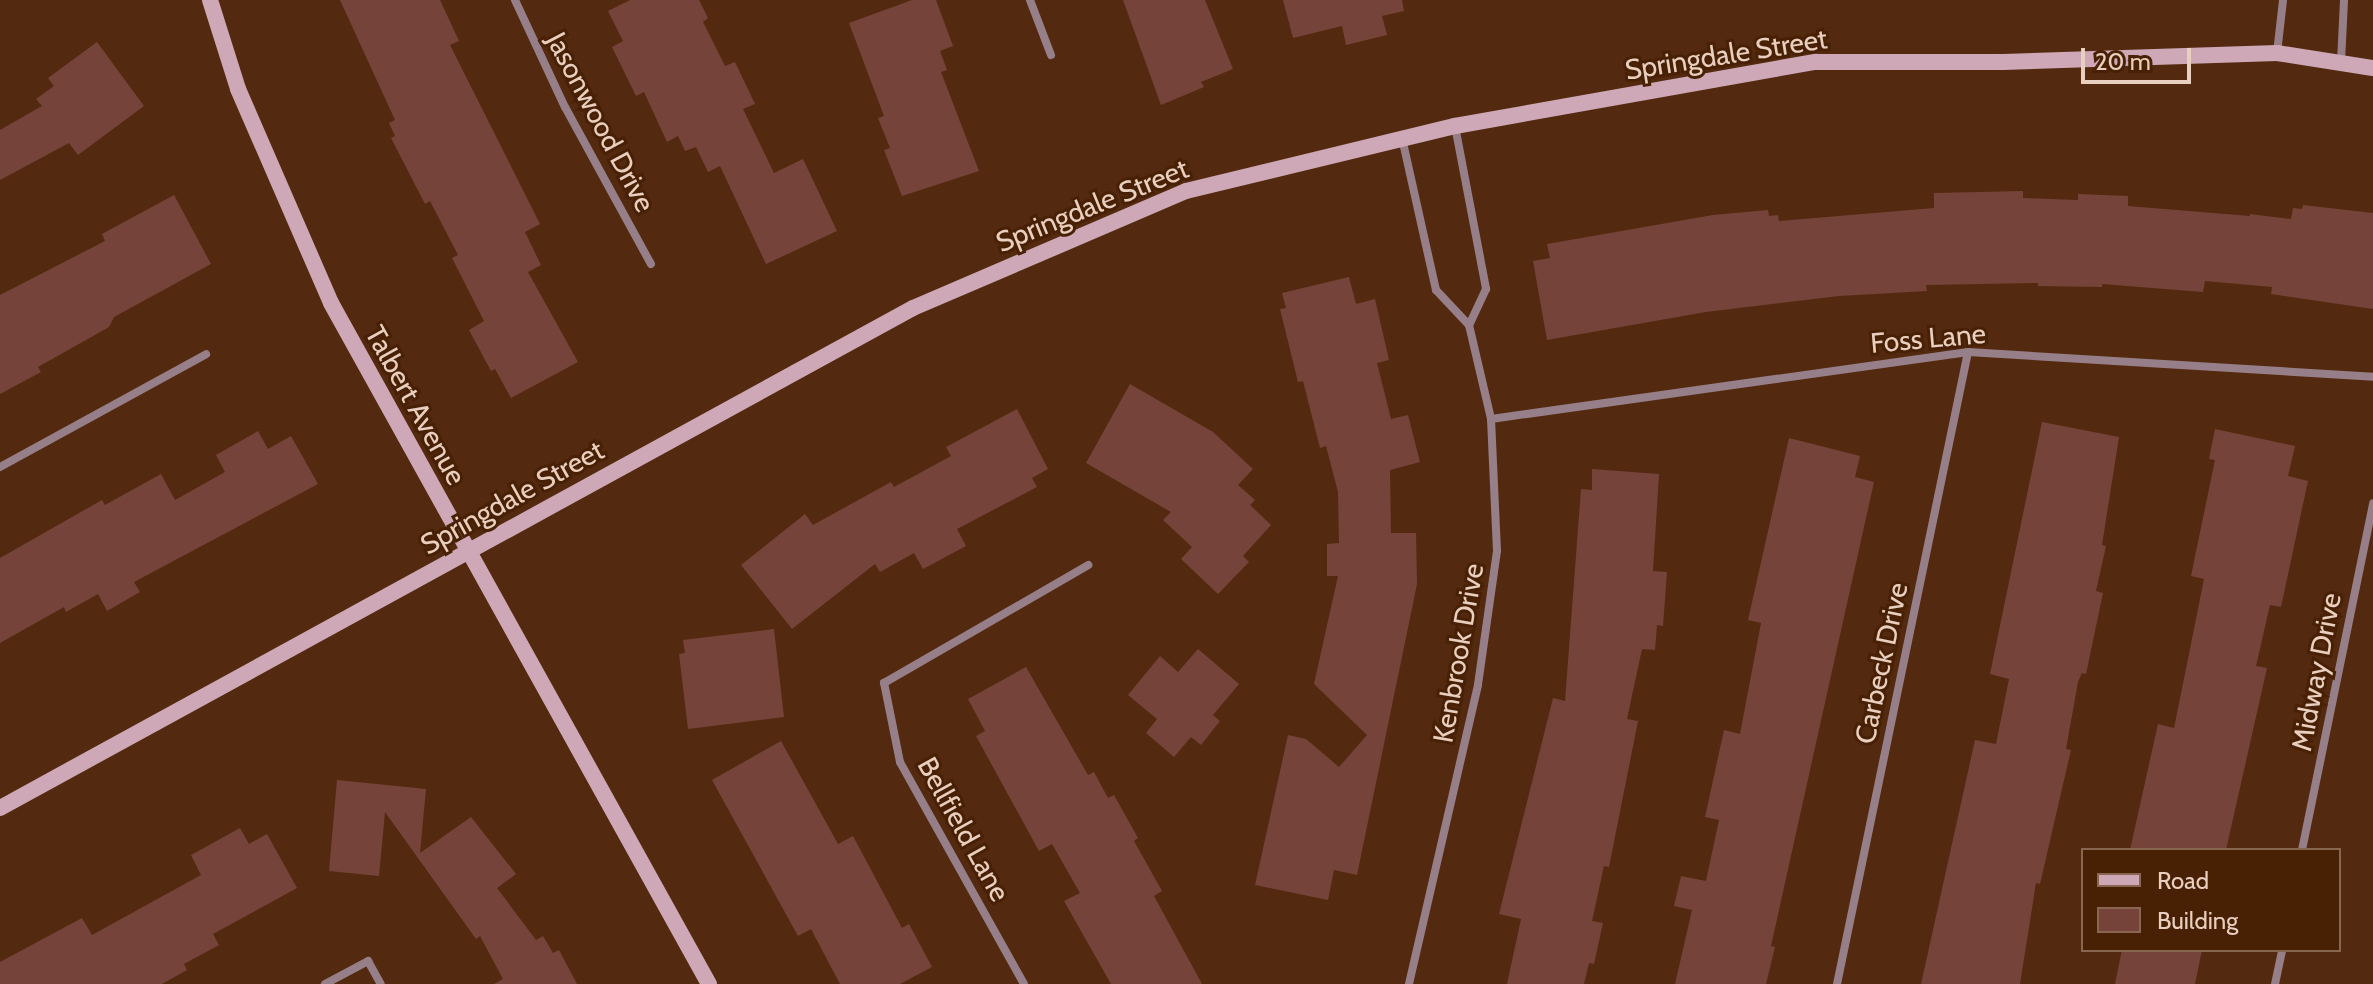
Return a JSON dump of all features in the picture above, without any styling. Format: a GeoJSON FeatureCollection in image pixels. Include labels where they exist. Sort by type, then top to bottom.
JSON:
{"type":"FeatureCollection","features":[{"type":"Feature","properties":{"kind":"street","name":"Talbert Avenue"},"geometry":{"type":"LineString","coordinates":[[210,0],[238,89],[331,303],[466,552],[709,984]]}},
{"type":"Feature","properties":{"kind":"street","name":"Jasonwood Drive"},"geometry":{"type":"LineString","coordinates":[[515,0],[565,107],[651,264]]}},
{"type":"Feature","properties":{"kind":"street"},"geometry":{"type":"LineString","coordinates":[[1030,0],[1051,55]]}},
{"type":"Feature","properties":{"kind":"street"},"geometry":{"type":"LineString","coordinates":[[2277,53],[2283,0]]}},
{"type":"Feature","properties":{"kind":"street"},"geometry":{"type":"LineString","coordinates":[[2341,62],[2344,0]]}},
{"type":"Feature","properties":{"kind":"street","name":"Springdale Street"},"geometry":{"type":"LineString","coordinates":[[0,808],[913,308],[1186,191],[1455,126],[1816,62],[2003,62],[2277,53],[2373,68]]}},
{"type":"Feature","properties":{"kind":"street"},"geometry":{"type":"LineString","coordinates":[[1402,138],[1436,290],[1469,325],[1486,289],[1455,126]]}},
{"type":"Feature","properties":{"kind":"street","name":"Kenbrook Drive"},"geometry":{"type":"LineString","coordinates":[[1409,984],[1419,954],[1481,670],[1497,551],[1491,419],[1469,325]]}},
{"type":"Feature","properties":{"kind":"street","name":"Foss Lane"},"geometry":{"type":"LineString","coordinates":[[1491,419],[1968,352],[2373,377]]}},
{"type":"Feature","properties":{"kind":"street","name":"Carbeck Drive"},"geometry":{"type":"LineString","coordinates":[[1837,984],[1968,352]]}},
{"type":"Feature","properties":{"kind":"street"},"geometry":{"type":"LineString","coordinates":[[0,467],[206,354]]}},
{"type":"Feature","properties":{"kind":"street","name":"Midway Drive"},"geometry":{"type":"LineString","coordinates":[[2302,848],[2373,503]]}},
{"type":"Feature","properties":{"kind":"street","name":"Bellfield Lane"},"geometry":{"type":"LineString","coordinates":[[1024,984],[900,762],[884,683],[1088,565]]}},
{"type":"Feature","properties":{"kind":"street"},"geometry":{"type":"LineString","coordinates":[[2275,984],[2282,952]]}},
{"type":"Feature","properties":{"kind":"street"},"geometry":{"type":"LineString","coordinates":[[325,984],[368,961],[381,984]]}},
{"type":"Feature","properties":{"kind":"building"},"geometry":{"type":"Polygon","coordinates":[[[340,0],[440,0],[459,41],[450,45],[540,224],[525,232],[541,265],[528,272],[578,362],[511,398],[495,369],[491,371],[469,330],[484,321],[452,258],[458,255],[430,201],[425,204],[391,138],[395,136],[389,123],[395,120],[340,0]]]}},
{"type":"Feature","properties":{"kind":"building"},"geometry":{"type":"Polygon","coordinates":[[[630,0],[699,0],[708,18],[703,22],[725,66],[735,62],[755,104],[743,109],[774,173],[803,159],[837,231],[766,264],[720,166],[708,172],[696,147],[685,151],[678,136],[667,142],[644,92],[636,96],[612,47],[623,41],[608,11],[630,0]]]}},
{"type":"Feature","properties":{"kind":"building"},"geometry":{"type":"Polygon","coordinates":[[[912,0],[936,0],[953,46],[940,51],[947,70],[941,72],[979,171],[902,196],[884,150],[890,148],[878,118],[884,116],[849,23],[912,0]]]}},
{"type":"Feature","properties":{"kind":"building"},"geometry":{"type":"Polygon","coordinates":[[[1123,0],[1205,0],[1233,69],[1201,82],[1204,87],[1161,105],[1123,0]]]}},
{"type":"Feature","properties":{"kind":"building"},"geometry":{"type":"Polygon","coordinates":[[[1283,0],[1402,0],[1404,11],[1382,16],[1387,35],[1346,45],[1342,26],[1293,38],[1283,0]]]}},
{"type":"Feature","properties":{"kind":"building"},"geometry":{"type":"Polygon","coordinates":[[[97,42],[144,106],[78,155],[69,143],[0,180],[0,130],[42,106],[36,99],[54,86],[48,78],[97,42]]]}},
{"type":"Feature","properties":{"kind":"building"},"geometry":{"type":"Polygon","coordinates":[[[2023,191],[2023,198],[2078,200],[2078,194],[2128,196],[2128,206],[2291,219],[2293,208],[2302,209],[2303,205],[2373,213],[2373,309],[2271,294],[2272,287],[2205,281],[2203,292],[2102,284],[2102,287],[2038,286],[2038,283],[1926,285],[1927,291],[1839,296],[1706,312],[1547,340],[1533,261],[1550,258],[1547,244],[1713,215],[1768,210],[1769,216],[1778,215],[1779,221],[1934,208],[1934,193],[2023,191]]]}},
{"type":"Feature","properties":{"kind":"building"},"geometry":{"type":"Polygon","coordinates":[[[174,195],[211,264],[114,317],[109,327],[38,367],[41,372],[0,394],[0,295],[105,241],[102,234],[174,195]]]}},
{"type":"Feature","properties":{"kind":"building"},"geometry":{"type":"Polygon","coordinates":[[[1349,277],[1356,304],[1375,299],[1389,360],[1377,363],[1391,419],[1408,415],[1420,462],[1390,470],[1391,533],[1416,533],[1417,584],[1357,875],[1334,870],[1328,900],[1255,885],[1288,735],[1306,739],[1339,767],[1367,735],[1314,684],[1338,576],[1327,576],[1327,544],[1339,543],[1338,492],[1326,446],[1320,448],[1303,381],[1298,382],[1280,309],[1286,308],[1282,293],[1349,277]]]}},
{"type":"Feature","properties":{"kind":"building"},"geometry":{"type":"Polygon","coordinates":[[[1130,384],[1213,432],[1253,469],[1238,485],[1255,500],[1250,505],[1271,525],[1243,556],[1249,562],[1218,594],[1181,559],[1192,547],[1163,520],[1171,512],[1086,463],[1130,384]]]}},
{"type":"Feature","properties":{"kind":"building"},"geometry":{"type":"Polygon","coordinates":[[[1017,409],[1048,469],[1032,478],[1037,487],[957,529],[966,546],[923,569],[914,553],[880,572],[875,564],[792,629],[741,565],[805,514],[813,525],[891,482],[894,487],[951,456],[946,447],[1017,409]]]}},
{"type":"Feature","properties":{"kind":"building"},"geometry":{"type":"Polygon","coordinates":[[[2042,422],[2119,437],[2102,545],[2106,546],[2096,591],[2103,593],[2086,674],[2082,673],[2078,682],[2066,749],[2071,750],[2040,884],[2036,883],[2020,984],[1921,984],[1975,740],[1996,744],[2009,679],[1990,674],[2042,422]]]}},
{"type":"Feature","properties":{"kind":"building"},"geometry":{"type":"Polygon","coordinates":[[[2215,429],[2295,446],[2288,476],[2308,481],[2281,607],[2270,605],[2256,666],[2267,668],[2226,848],[2130,848],[2158,724],[2174,728],[2204,579],[2191,576],[2215,460],[2209,459],[2215,429]]]}},
{"type":"Feature","properties":{"kind":"building"},"geometry":{"type":"Polygon","coordinates":[[[258,431],[268,449],[291,436],[318,484],[134,582],[140,592],[107,611],[98,594],[66,612],[64,607],[0,643],[0,558],[102,500],[105,505],[161,474],[175,500],[225,472],[216,455],[258,431]]]}},
{"type":"Feature","properties":{"kind":"building"},"geometry":{"type":"Polygon","coordinates":[[[1789,438],[1860,456],[1855,477],[1874,482],[1771,946],[1775,947],[1766,984],[1675,984],[1692,910],[1674,906],[1681,876],[1706,881],[1719,820],[1705,817],[1724,730],[1740,734],[1761,623],[1748,620],[1789,438]]]}},
{"type":"Feature","properties":{"kind":"building"},"geometry":{"type":"Polygon","coordinates":[[[1592,469],[1659,474],[1653,571],[1667,572],[1663,626],[1657,625],[1655,650],[1642,649],[1627,719],[1638,721],[1609,867],[1604,866],[1592,921],[1603,923],[1594,964],[1589,963],[1584,984],[1507,984],[1521,919],[1499,914],[1553,698],[1565,701],[1581,489],[1592,490],[1592,469]]]}},
{"type":"Feature","properties":{"kind":"building"},"geometry":{"type":"Polygon","coordinates":[[[774,629],[784,717],[688,729],[679,654],[685,653],[683,640],[774,629]]]}},
{"type":"Feature","properties":{"kind":"building"},"geometry":{"type":"Polygon","coordinates":[[[1198,649],[1239,684],[1213,715],[1220,721],[1201,745],[1191,737],[1174,757],[1146,733],[1157,719],[1128,695],[1160,656],[1178,672],[1198,649]]]}},
{"type":"Feature","properties":{"kind":"building"},"geometry":{"type":"Polygon","coordinates":[[[1026,667],[1088,775],[1094,772],[1108,798],[1114,795],[1138,838],[1134,841],[1162,891],[1154,896],[1202,984],[1111,984],[1064,901],[1080,893],[1052,844],[1039,851],[976,736],[985,731],[968,699],[1026,667]]]}},
{"type":"Feature","properties":{"kind":"building"},"geometry":{"type":"Polygon","coordinates":[[[781,741],[838,844],[853,836],[902,928],[909,924],[932,967],[900,984],[840,984],[811,929],[798,936],[712,780],[781,741]]]}},
{"type":"Feature","properties":{"kind":"building"},"geometry":{"type":"Polygon","coordinates":[[[337,780],[426,789],[420,853],[471,817],[516,874],[497,888],[536,940],[543,936],[553,953],[559,950],[577,984],[494,984],[503,979],[480,936],[476,939],[385,812],[379,876],[329,871],[337,780]]]}},
{"type":"Feature","properties":{"kind":"building"},"geometry":{"type":"Polygon","coordinates":[[[240,828],[249,844],[267,834],[297,888],[213,934],[219,945],[184,964],[187,970],[162,984],[0,984],[0,962],[82,918],[92,935],[201,875],[191,855],[240,828]]]}},
{"type":"Feature","properties":{"kind":"building"},"geometry":{"type":"Polygon","coordinates":[[[2122,952],[2202,952],[2195,984],[2115,984],[2122,952]]]}}]}
